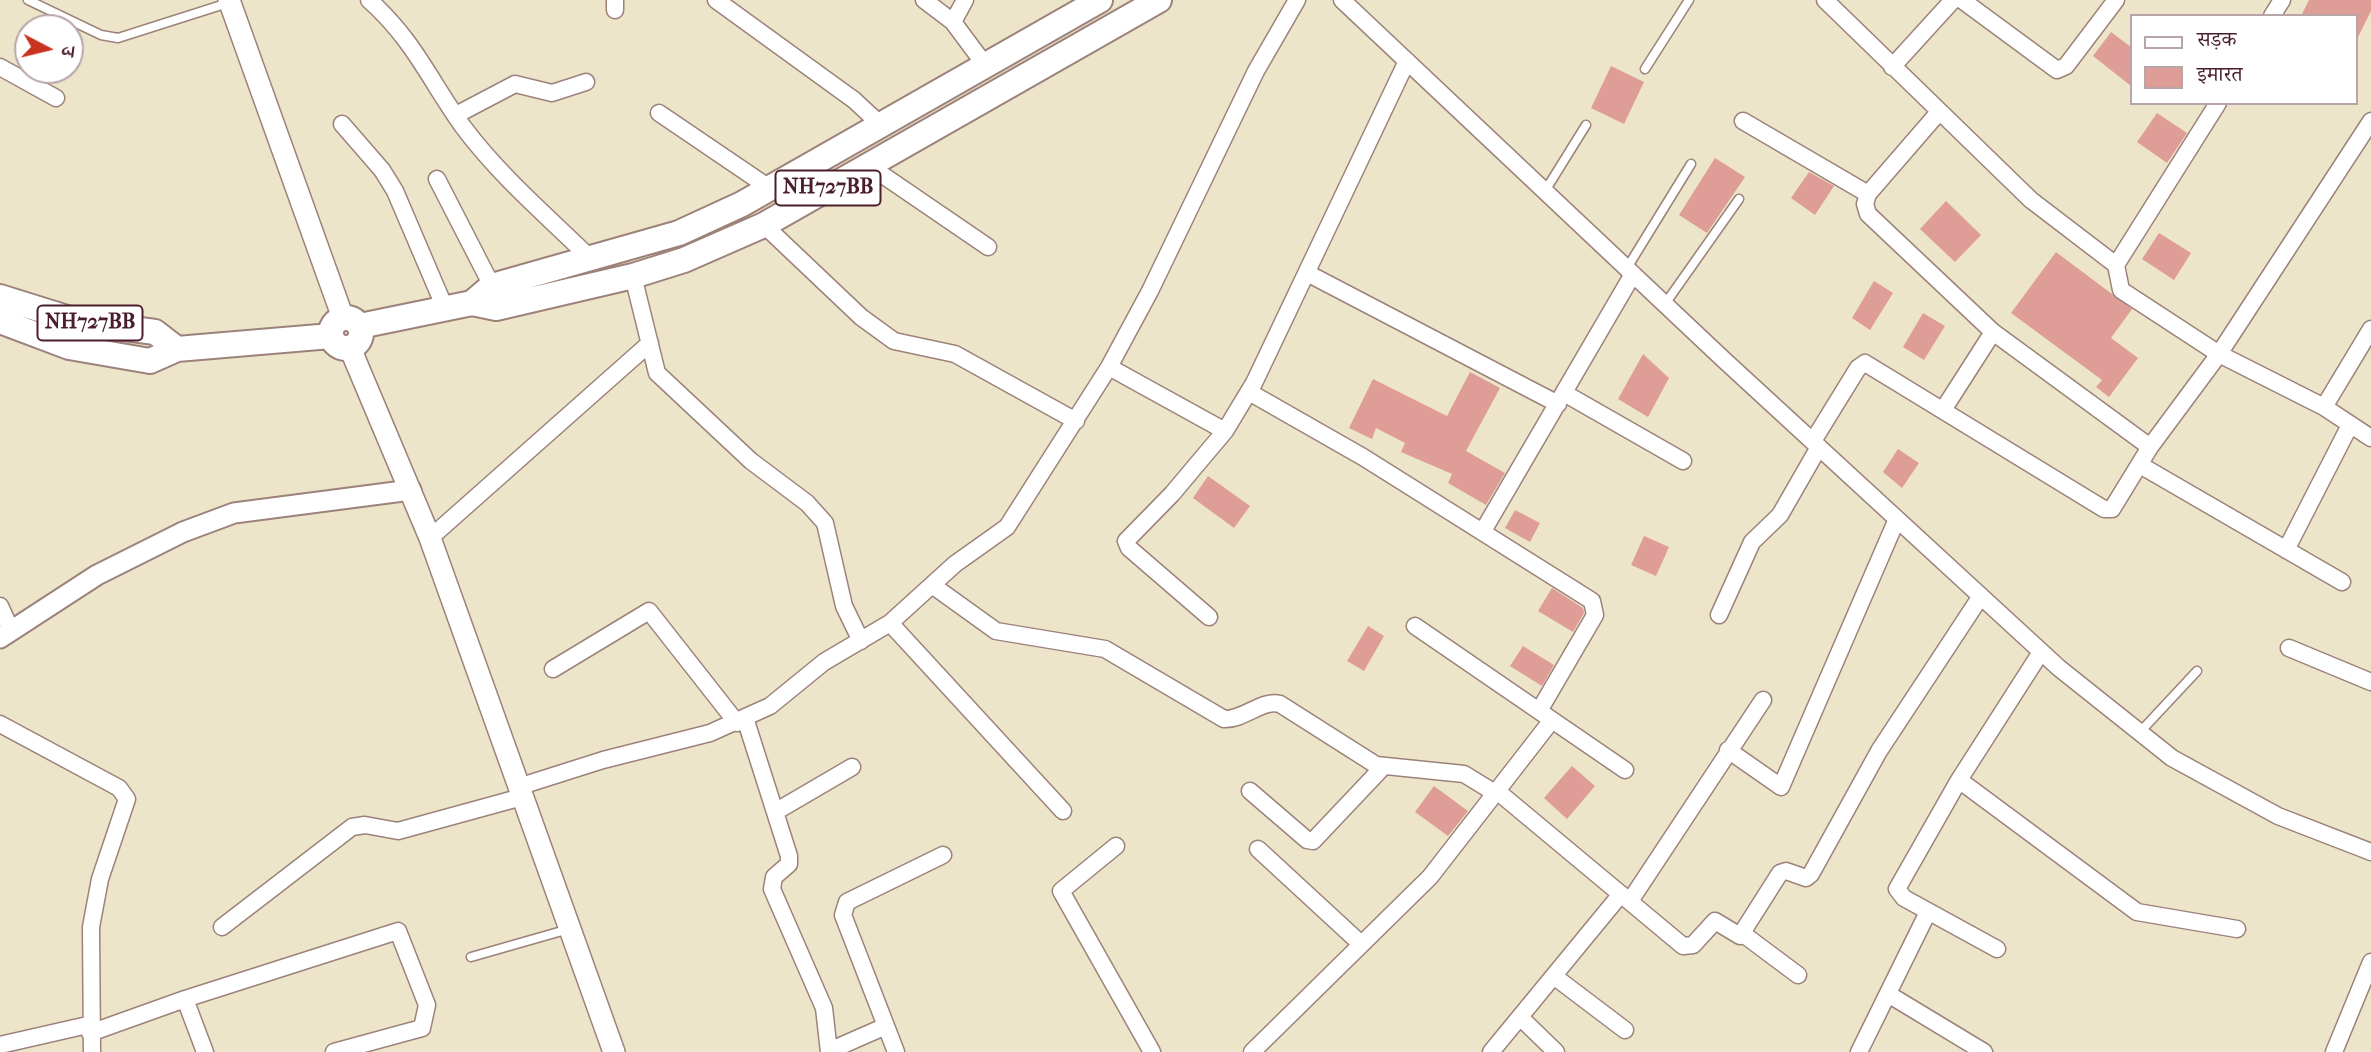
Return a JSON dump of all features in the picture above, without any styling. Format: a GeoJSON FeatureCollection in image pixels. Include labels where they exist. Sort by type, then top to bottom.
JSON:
{"type":"FeatureCollection","features":[{"type":"Feature","properties":{"kind":"highway","name":"NH727BB"},"geometry":{"type":"LineString","coordinates":[[472,303],[492,286],[680,233],[771,189],[1100,0]]}},
{"type":"Feature","properties":{"kind":"highway","name":"NH727BB"},"geometry":{"type":"LineString","coordinates":[[0,321],[69,347],[150,361],[177,349],[346,332],[472,303],[496,308],[633,276],[684,260],[764,225],[1159,0]]}},
{"type":"Feature","properties":{"kind":"highway"},"geometry":{"type":"LineString","coordinates":[[1063,20],[1078,46]]}},
{"type":"Feature","properties":{"kind":"highway","name":"NH727BB"},"geometry":{"type":"LineString","coordinates":[[0,297],[80,322],[155,332],[177,349]]}},
{"type":"Feature","properties":{"kind":"main road"},"geometry":{"type":"LineString","coordinates":[[230,1],[346,332],[430,538],[614,1052]]}},
{"type":"Feature","properties":{"kind":"street"},"geometry":{"type":"LineString","coordinates":[[369,0],[403,33],[456,115],[503,174],[590,258]]}},
{"type":"Feature","properties":{"kind":"street"},"geometry":{"type":"LineString","coordinates":[[716,0],[855,100],[883,125]]}},
{"type":"Feature","properties":{"kind":"street"},"geometry":{"type":"LineString","coordinates":[[924,0],[953,22],[985,65]]}},
{"type":"Feature","properties":{"kind":"street"},"geometry":{"type":"LineString","coordinates":[[953,22],[965,0]]}},
{"type":"Feature","properties":{"kind":"street"},"geometry":{"type":"LineString","coordinates":[[222,928],[352,827],[365,825],[398,831],[520,792],[603,760],[710,733],[741,721],[770,706],[824,662],[890,623],[955,564],[1007,527],[1109,368],[1150,291],[1256,71],[1297,0]]}},
{"type":"Feature","properties":{"kind":"street"},"geometry":{"type":"LineString","coordinates":[[1342,0],[2041,652],[2172,758],[2278,816],[2371,852]]}},
{"type":"Feature","properties":{"kind":"street"},"geometry":{"type":"LineString","coordinates":[[1825,0],[2031,200],[2116,265],[2121,290],[2219,354],[2324,407],[2371,439]]}},
{"type":"Feature","properties":{"kind":"street"},"geometry":{"type":"LineString","coordinates":[[1892,67],[1952,0]]}},
{"type":"Feature","properties":{"kind":"street"},"geometry":{"type":"LineString","coordinates":[[1962,0],[2057,70],[2066,66],[2116,0]]}},
{"type":"Feature","properties":{"kind":"street"},"geometry":{"type":"LineString","coordinates":[[1209,617],[1129,548],[1126,541],[1172,494],[1225,430],[1249,391],[1407,61]]}},
{"type":"Feature","properties":{"kind":"street"},"geometry":{"type":"LineString","coordinates":[[0,67],[56,98]]}},
{"type":"Feature","properties":{"kind":"street"},"geometry":{"type":"LineString","coordinates":[[456,115],[515,84],[552,93],[586,82]]}},
{"type":"Feature","properties":{"kind":"street"},"geometry":{"type":"LineString","coordinates":[[2116,265],[2217,105]]}},
{"type":"Feature","properties":{"kind":"street"},"geometry":{"type":"LineString","coordinates":[[1939,112],[1868,194],[1865,204],[1868,214],[1993,332],[2150,447]]}},
{"type":"Feature","properties":{"kind":"street"},"geometry":{"type":"LineString","coordinates":[[659,113],[771,189]]}},
{"type":"Feature","properties":{"kind":"street"},"geometry":{"type":"LineString","coordinates":[[1743,121],[1868,194]]}},
{"type":"Feature","properties":{"kind":"street"},"geometry":{"type":"LineString","coordinates":[[1719,615],[1752,542],[1780,515],[1858,368],[1865,363],[2105,509],[2117,505],[2150,447],[2219,354],[2371,121]]}},
{"type":"Feature","properties":{"kind":"street"},"geometry":{"type":"LineString","coordinates":[[342,124],[382,170],[396,191],[445,308]]}},
{"type":"Feature","properties":{"kind":"street"},"geometry":{"type":"LineString","coordinates":[[868,165],[989,247]]}},
{"type":"Feature","properties":{"kind":"street"},"geometry":{"type":"LineString","coordinates":[[438,179],[492,286]]}},
{"type":"Feature","properties":{"kind":"street"},"geometry":{"type":"LineString","coordinates":[[764,225],[861,317],[894,341],[955,354],[1076,421]]}},
{"type":"Feature","properties":{"kind":"street"},"geometry":{"type":"LineString","coordinates":[[1483,531],[1561,399],[1630,271]]}},
{"type":"Feature","properties":{"kind":"street"},"geometry":{"type":"LineString","coordinates":[[1307,273],[1683,461]]}},
{"type":"Feature","properties":{"kind":"street"},"geometry":{"type":"LineString","coordinates":[[633,276],[653,364],[662,380],[751,461],[818,513],[829,536],[844,606],[861,641]]}},
{"type":"Feature","properties":{"kind":"street"},"geometry":{"type":"LineString","coordinates":[[2324,407],[2371,329]]}},
{"type":"Feature","properties":{"kind":"street"},"geometry":{"type":"LineString","coordinates":[[1943,410],[1993,332]]}},
{"type":"Feature","properties":{"kind":"street"},"geometry":{"type":"LineString","coordinates":[[430,538],[650,343]]}},
{"type":"Feature","properties":{"kind":"street"},"geometry":{"type":"LineString","coordinates":[[1109,368],[1225,430]]}},
{"type":"Feature","properties":{"kind":"street"},"geometry":{"type":"LineString","coordinates":[[1249,391],[1483,531],[1592,601],[1596,607],[1595,615],[1546,715],[1496,792],[1430,877],[1252,1052]]}},
{"type":"Feature","properties":{"kind":"street"},"geometry":{"type":"LineString","coordinates":[[2286,550],[2350,425]]}},
{"type":"Feature","properties":{"kind":"street"},"geometry":{"type":"LineString","coordinates":[[2140,465],[2342,582]]}},
{"type":"Feature","properties":{"kind":"street"},"geometry":{"type":"LineString","coordinates":[[4,621],[183,532],[234,513],[411,490]]}},
{"type":"Feature","properties":{"kind":"street"},"geometry":{"type":"LineString","coordinates":[[1728,750],[1781,788],[1897,519]]}},
{"type":"Feature","properties":{"kind":"street"},"geometry":{"type":"LineString","coordinates":[[932,585],[996,631],[1105,649],[1224,719],[1243,716],[1274,703],[1280,704],[1370,762],[1383,767],[1464,774],[1496,792],[1688,947],[1715,921],[1737,935],[1743,934],[1798,975]]}},
{"type":"Feature","properties":{"kind":"street"},"geometry":{"type":"LineString","coordinates":[[1743,934],[1780,873],[1786,871],[1806,878],[1811,874],[1878,751],[1981,596]]}},
{"type":"Feature","properties":{"kind":"street"},"geometry":{"type":"LineString","coordinates":[[554,669],[649,611],[741,721],[775,812],[789,864],[774,877],[772,889],[824,1008],[829,1051],[886,1026]]}},
{"type":"Feature","properties":{"kind":"street"},"geometry":{"type":"LineString","coordinates":[[890,623],[1063,811]]}},
{"type":"Feature","properties":{"kind":"street"},"geometry":{"type":"LineString","coordinates":[[1415,625],[1625,771]]}},
{"type":"Feature","properties":{"kind":"street"},"geometry":{"type":"LineString","coordinates":[[2289,648],[2370,677]]}},
{"type":"Feature","properties":{"kind":"street"},"geometry":{"type":"LineString","coordinates":[[1997,949],[1904,898],[1897,888],[1959,780],[2041,652]]}},
{"type":"Feature","properties":{"kind":"street"},"geometry":{"type":"LineString","coordinates":[[1492,1052],[1625,897],[1763,700]]}},
{"type":"Feature","properties":{"kind":"street"},"geometry":{"type":"LineString","coordinates":[[0,724],[119,789],[127,799],[100,879],[91,927],[92,1052]]}},
{"type":"Feature","properties":{"kind":"street"},"geometry":{"type":"LineString","coordinates":[[775,812],[852,767]]}},
{"type":"Feature","properties":{"kind":"street"},"geometry":{"type":"LineString","coordinates":[[1250,792],[1307,840],[1313,841],[1383,767]]}},
{"type":"Feature","properties":{"kind":"street"},"geometry":{"type":"LineString","coordinates":[[1959,780],[2125,905],[2150,916],[2237,929]]}},
{"type":"Feature","properties":{"kind":"street"},"geometry":{"type":"LineString","coordinates":[[1116,846],[1061,891],[1152,1052]]}},
{"type":"Feature","properties":{"kind":"street"},"geometry":{"type":"LineString","coordinates":[[1258,849],[1361,944]]}},
{"type":"Feature","properties":{"kind":"street"},"geometry":{"type":"LineString","coordinates":[[896,1052],[843,915],[844,907],[848,902],[943,855]]}},
{"type":"Feature","properties":{"kind":"street"},"geometry":{"type":"LineString","coordinates":[[1859,1052],[1928,912]]}},
{"type":"Feature","properties":{"kind":"street"},"geometry":{"type":"LineString","coordinates":[[0,1045],[91,1028],[398,931],[427,1005],[422,1028],[334,1052]]}},
{"type":"Feature","properties":{"kind":"street"},"geometry":{"type":"LineString","coordinates":[[2334,1052],[2371,962]]}},
{"type":"Feature","properties":{"kind":"street"},"geometry":{"type":"LineString","coordinates":[[1555,977],[1625,1030]]}},
{"type":"Feature","properties":{"kind":"street"},"geometry":{"type":"LineString","coordinates":[[1888,994],[1984,1052]]}},
{"type":"Feature","properties":{"kind":"street"},"geometry":{"type":"LineString","coordinates":[[186,999],[205,1052]]}},
{"type":"Feature","properties":{"kind":"street"},"geometry":{"type":"LineString","coordinates":[[1522,1019],[1556,1052]]}},
{"type":"Feature","properties":{"kind":"lane"},"geometry":{"type":"LineString","coordinates":[[28,0],[101,35],[118,38],[230,1]]}},
{"type":"Feature","properties":{"kind":"lane"},"geometry":{"type":"LineString","coordinates":[[1645,69],[1689,0]]}},
{"type":"Feature","properties":{"kind":"lane"},"geometry":{"type":"LineString","coordinates":[[1545,191],[1586,125]]}},
{"type":"Feature","properties":{"kind":"lane"},"geometry":{"type":"LineString","coordinates":[[1630,271],[1691,164]]}},
{"type":"Feature","properties":{"kind":"lane"},"geometry":{"type":"LineString","coordinates":[[1665,304],[1739,199]]}},
{"type":"Feature","properties":{"kind":"lane"},"geometry":{"type":"LineString","coordinates":[[2140,732],[2197,671]]}},
{"type":"Feature","properties":{"kind":"lane"},"geometry":{"type":"LineString","coordinates":[[471,957],[569,929]]}},
{"type":"Feature","properties":{"kind":"building"},"geometry":{"type":"Polygon","coordinates":[[[2309,0],[2371,0],[2371,11],[2357,39],[2357,14],[2302,14],[2309,0]]]}},
{"type":"Feature","properties":{"kind":"building"},"geometry":{"type":"Polygon","coordinates":[[[2111,32],[2130,46],[2130,85],[2093,56],[2111,32]]]}},
{"type":"Feature","properties":{"kind":"building"},"geometry":{"type":"Polygon","coordinates":[[[1611,66],[1644,82],[1624,124],[1591,108],[1611,66]]]}},
{"type":"Feature","properties":{"kind":"building"},"geometry":{"type":"Polygon","coordinates":[[[2157,113],[2187,133],[2167,163],[2137,142],[2157,113]]]}},
{"type":"Feature","properties":{"kind":"building"},"geometry":{"type":"Polygon","coordinates":[[[1715,158],[1745,177],[1707,233],[1679,215],[1715,158]]]}},
{"type":"Feature","properties":{"kind":"building"},"geometry":{"type":"Polygon","coordinates":[[[1809,172],[1834,186],[1815,215],[1791,198],[1809,172]]]}},
{"type":"Feature","properties":{"kind":"building"},"geometry":{"type":"Polygon","coordinates":[[[1946,201],[1981,235],[1955,262],[1920,229],[1946,201]]]}},
{"type":"Feature","properties":{"kind":"building"},"geometry":{"type":"Polygon","coordinates":[[[2159,233],[2191,253],[2174,280],[2142,259],[2159,233]]]}},
{"type":"Feature","properties":{"kind":"building"},"geometry":{"type":"Polygon","coordinates":[[[2056,252],[2132,309],[2111,338],[2138,358],[2109,397],[2096,387],[2102,380],[2011,313],[2056,252]]]}},
{"type":"Feature","properties":{"kind":"building"},"geometry":{"type":"Polygon","coordinates":[[[1874,281],[1893,293],[1870,330],[1852,318],[1874,281]]]}},
{"type":"Feature","properties":{"kind":"building"},"geometry":{"type":"Polygon","coordinates":[[[1923,313],[1945,326],[1924,360],[1903,347],[1923,313]]]}},
{"type":"Feature","properties":{"kind":"building"},"geometry":{"type":"Polygon","coordinates":[[[1643,354],[1669,378],[1648,417],[1618,399],[1643,354]]]}},
{"type":"Feature","properties":{"kind":"building"},"geometry":{"type":"Polygon","coordinates":[[[1470,372],[1500,388],[1466,451],[1505,473],[1486,505],[1448,483],[1452,474],[1401,452],[1405,443],[1376,428],[1372,439],[1349,428],[1373,379],[1447,416],[1470,372]]]}},
{"type":"Feature","properties":{"kind":"building"},"geometry":{"type":"Polygon","coordinates":[[[1898,449],[1919,463],[1902,488],[1883,472],[1898,449]]]}},
{"type":"Feature","properties":{"kind":"building"},"geometry":{"type":"Polygon","coordinates":[[[1208,476],[1250,506],[1234,528],[1193,498],[1208,476]]]}},
{"type":"Feature","properties":{"kind":"building"},"geometry":{"type":"Polygon","coordinates":[[[1515,510],[1540,523],[1530,542],[1505,528],[1515,510]]]}},
{"type":"Feature","properties":{"kind":"building"},"geometry":{"type":"Polygon","coordinates":[[[1644,536],[1669,547],[1656,576],[1631,565],[1644,536]]]}},
{"type":"Feature","properties":{"kind":"building"},"geometry":{"type":"Polygon","coordinates":[[[1552,588],[1583,608],[1584,613],[1573,632],[1538,611],[1552,588]]]}},
{"type":"Feature","properties":{"kind":"building"},"geometry":{"type":"Polygon","coordinates":[[[1368,626],[1384,636],[1364,671],[1347,661],[1368,626]]]}},
{"type":"Feature","properties":{"kind":"building"},"geometry":{"type":"Polygon","coordinates":[[[1523,646],[1554,665],[1542,686],[1510,666],[1523,646]]]}},
{"type":"Feature","properties":{"kind":"building"},"geometry":{"type":"Polygon","coordinates":[[[1572,766],[1595,786],[1567,819],[1544,798],[1572,766]]]}},
{"type":"Feature","properties":{"kind":"building"},"geometry":{"type":"Polygon","coordinates":[[[1434,786],[1468,811],[1448,836],[1415,812],[1434,786]]]}}]}
